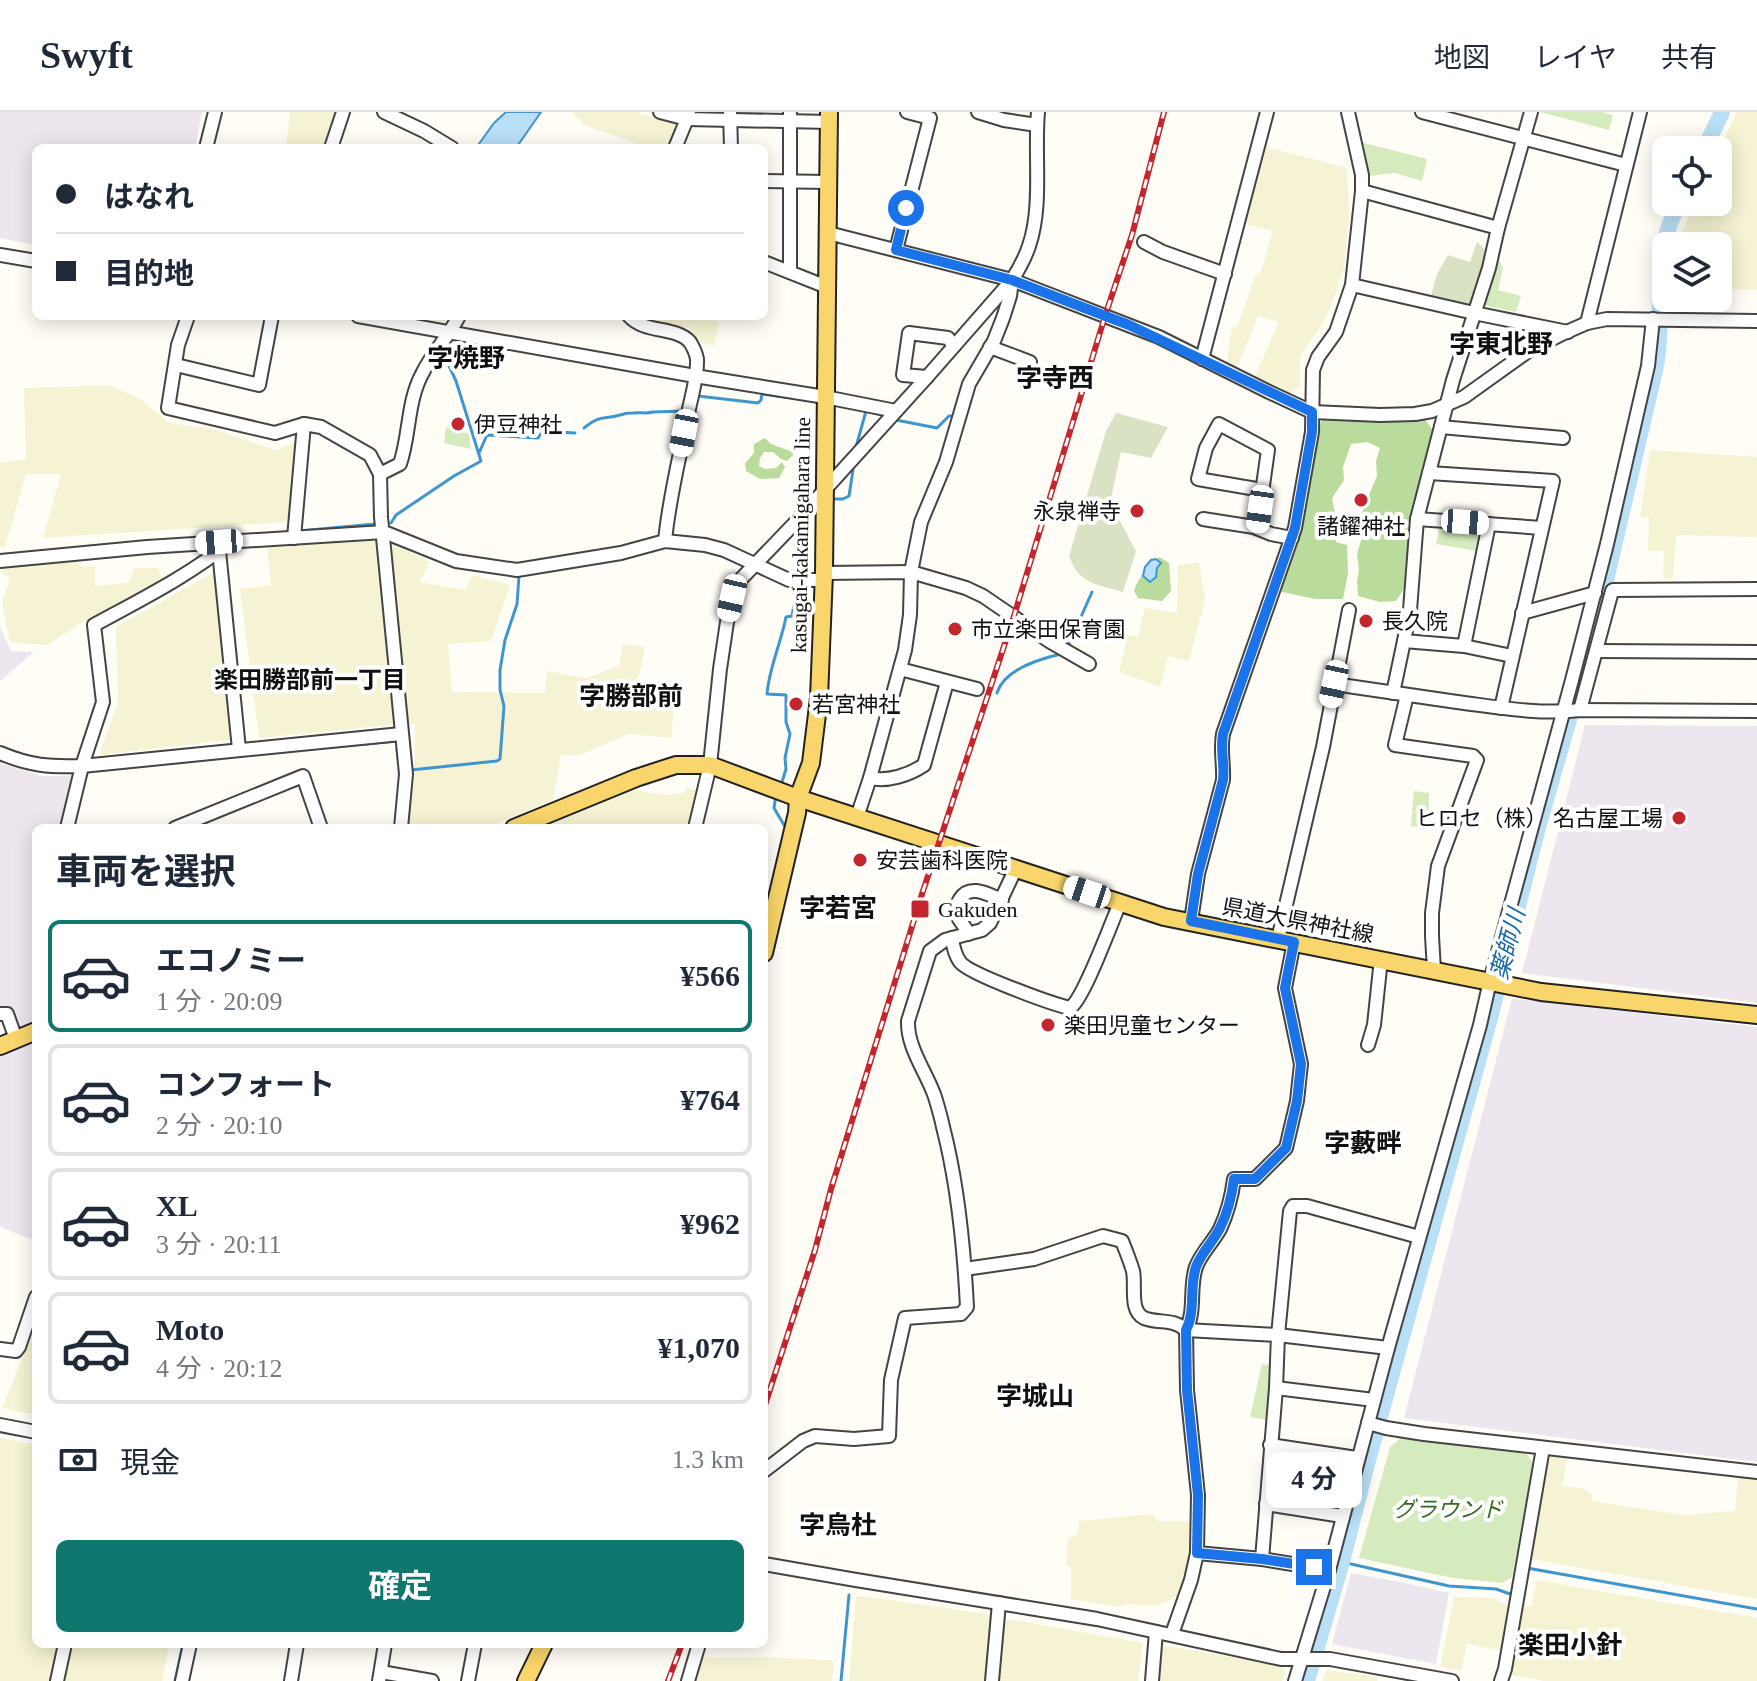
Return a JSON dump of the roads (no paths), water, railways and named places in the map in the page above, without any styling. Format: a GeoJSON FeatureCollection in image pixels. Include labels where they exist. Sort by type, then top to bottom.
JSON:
{"type":"FeatureCollection","features":[{"type":"Feature","properties":{"kind":"main road","name":"kasugai-kakamigahara line"},"geometry":{"type":"LineString","coordinates":[[768,936],[798,798],[811,763],[819,698],[830,115]]}},
{"type":"Feature","properties":{"kind":"main road"},"geometry":{"type":"LineString","coordinates":[[524,824],[676,765],[710,765]]}},
{"type":"Feature","properties":{"kind":"main road","name":"県道大県神社線"},"geometry":{"type":"LineString","coordinates":[[710,765],[798,798],[1164,917],[1541,992],[1757,1015]]}},
{"type":"Feature","properties":{"kind":"main road"},"geometry":{"type":"LineString","coordinates":[[0,1046],[32,1033]]}},
{"type":"Feature","properties":{"kind":"main road"},"geometry":{"type":"LineString","coordinates":[[526,1681],[542,1648]]}},
{"type":"Feature","properties":{"kind":"street"},"geometry":{"type":"LineString","coordinates":[[207,144],[215,112]]}},
{"type":"Feature","properties":{"kind":"street"},"geometry":{"type":"LineString","coordinates":[[332,144],[343,112]]}},
{"type":"Feature","properties":{"kind":"street"},"geometry":{"type":"LineString","coordinates":[[384,112],[445,144]]}},
{"type":"Feature","properties":{"kind":"street"},"geometry":{"type":"LineString","coordinates":[[660,112],[689,116],[830,115]]}},
{"type":"Feature","properties":{"kind":"street"},"geometry":{"type":"LineString","coordinates":[[896,250],[930,118],[907,112]]}},
{"type":"Feature","properties":{"kind":"street"},"geometry":{"type":"LineString","coordinates":[[696,824],[710,765],[727,622],[732,598],[741,579],[824,492],[1012,280],[1030,244],[1036,215],[1037,119],[1004,120],[978,112]]}},
{"type":"Feature","properties":{"kind":"street"},"geometry":{"type":"LineString","coordinates":[[1202,359],[1267,112]]}},
{"type":"Feature","properties":{"kind":"street"},"geometry":{"type":"LineString","coordinates":[[1191,921],[1201,860],[1223,780],[1223,734],[1295,528],[1312,432],[1313,370],[1318,357],[1336,332],[1352,285],[1362,175],[1348,112]]}},
{"type":"Feature","properties":{"kind":"street"},"geometry":{"type":"LineString","coordinates":[[1422,112],[1626,165]]}},
{"type":"Feature","properties":{"kind":"street"},"geometry":{"type":"LineString","coordinates":[[1393,693],[1410,610],[1417,519],[1531,112]]}},
{"type":"Feature","properties":{"kind":"street"},"geometry":{"type":"LineString","coordinates":[[1587,323],[1640,112]]}},
{"type":"Feature","properties":{"kind":"street"},"geometry":{"type":"LineString","coordinates":[[677,144],[689,116]]}},
{"type":"Feature","properties":{"kind":"street"},"geometry":{"type":"LineString","coordinates":[[730,116],[731,144]]}},
{"type":"Feature","properties":{"kind":"street"},"geometry":{"type":"LineString","coordinates":[[790,117],[790,272]]}},
{"type":"Feature","properties":{"kind":"street"},"geometry":{"type":"LineString","coordinates":[[768,181],[828,182]]}},
{"type":"Feature","properties":{"kind":"street"},"geometry":{"type":"LineString","coordinates":[[1362,191],[1498,228]]}},
{"type":"Feature","properties":{"kind":"street"},"geometry":{"type":"LineString","coordinates":[[828,233],[1012,280],[1129,325],[1312,412],[1366,415],[1432,411],[1464,397],[1527,352],[1587,323],[1607,319],[1757,321]]}},
{"type":"Feature","properties":{"kind":"street"},"geometry":{"type":"LineString","coordinates":[[1144,242],[1225,274]]}},
{"type":"Feature","properties":{"kind":"street"},"geometry":{"type":"LineString","coordinates":[[0,255],[32,260]]}},
{"type":"Feature","properties":{"kind":"street"},"geometry":{"type":"LineString","coordinates":[[768,264],[827,287]]}},
{"type":"Feature","properties":{"kind":"street"},"geometry":{"type":"LineString","coordinates":[[857,817],[905,650],[911,572],[921,522],[946,462],[966,392],[1003,318],[1012,280]]}},
{"type":"Feature","properties":{"kind":"street"},"geometry":{"type":"LineString","coordinates":[[1352,285],[1568,332]]}},
{"type":"Feature","properties":{"kind":"street"},"geometry":{"type":"LineString","coordinates":[[1295,1681],[1329,1570],[1357,1458],[1375,1425],[1374,1400],[1388,1348],[1480,1025],[1498,982],[1562,712],[1637,445],[1653,319]]}},
{"type":"Feature","properties":{"kind":"street"},"geometry":{"type":"LineString","coordinates":[[187,320],[178,345],[168,408],[275,433],[304,424],[321,427],[370,455],[380,474],[381,517],[406,774],[401,824]]}},
{"type":"Feature","properties":{"kind":"street"},"geometry":{"type":"LineString","coordinates":[[176,365],[259,385],[271,320]]}},
{"type":"Feature","properties":{"kind":"street"},"geometry":{"type":"LineString","coordinates":[[381,320],[896,411]]}},
{"type":"Feature","properties":{"kind":"street"},"geometry":{"type":"LineString","coordinates":[[380,474],[400,464],[421,375],[457,320]]}},
{"type":"Feature","properties":{"kind":"street"},"geometry":{"type":"LineString","coordinates":[[631,320],[645,328],[685,337],[697,358],[668,507],[665,541]]}},
{"type":"Feature","properties":{"kind":"street"},"geometry":{"type":"LineString","coordinates":[[927,377],[903,375],[909,333],[948,338],[954,346]]}},
{"type":"Feature","properties":{"kind":"street"},"geometry":{"type":"LineString","coordinates":[[990,347],[1030,362]]}},
{"type":"Feature","properties":{"kind":"street"},"geometry":{"type":"LineString","coordinates":[[295,532],[304,424]]}},
{"type":"Feature","properties":{"kind":"street"},"geometry":{"type":"LineString","coordinates":[[1257,528],[1268,450],[1219,424],[1206,448],[1198,479],[1262,490]]}},
{"type":"Feature","properties":{"kind":"street"},"geometry":{"type":"LineString","coordinates":[[1441,427],[1563,438]]}},
{"type":"Feature","properties":{"kind":"street"},"geometry":{"type":"LineString","coordinates":[[1429,473],[1553,481],[1501,708]]}},
{"type":"Feature","properties":{"kind":"street"},"geometry":{"type":"LineString","coordinates":[[1203,519],[1257,528],[1292,538]]}},
{"type":"Feature","properties":{"kind":"street"},"geometry":{"type":"LineString","coordinates":[[1417,519],[1542,528]]}},
{"type":"Feature","properties":{"kind":"street"},"geometry":{"type":"LineString","coordinates":[[1464,646],[1489,524]]}},
{"type":"Feature","properties":{"kind":"street"},"geometry":{"type":"LineString","coordinates":[[0,561],[230,542],[295,532],[384,532],[456,561],[517,570],[621,553],[665,541],[705,545],[755,563],[789,580],[911,572],[983,596],[1089,664]]}},
{"type":"Feature","properties":{"kind":"street"},"geometry":{"type":"LineString","coordinates":[[68,824],[82,766],[103,702],[94,625],[153,593],[230,542]]}},
{"type":"Feature","properties":{"kind":"street"},"geometry":{"type":"LineString","coordinates":[[219,551],[239,749]]}},
{"type":"Feature","properties":{"kind":"street"},"geometry":{"type":"LineString","coordinates":[[1580,710],[1612,591],[1757,589]]}},
{"type":"Feature","properties":{"kind":"street"},"geometry":{"type":"LineString","coordinates":[[1522,613],[1595,593]]}},
{"type":"Feature","properties":{"kind":"street"},"geometry":{"type":"LineString","coordinates":[[1172,1634],[1197,1553],[1198,1495],[1187,1390],[1186,1330],[1190,1321],[1192,1286],[1196,1267],[1220,1228],[1234,1179],[1255,1179],[1286,1148],[1297,1101],[1301,1064],[1285,988],[1286,940],[1349,610]]}},
{"type":"Feature","properties":{"kind":"street"},"geometry":{"type":"LineString","coordinates":[[1404,641],[1464,646],[1512,656]]}},
{"type":"Feature","properties":{"kind":"street"},"geometry":{"type":"LineString","coordinates":[[1597,651],[1757,652]]}},
{"type":"Feature","properties":{"kind":"street"},"geometry":{"type":"LineString","coordinates":[[900,669],[977,689]]}},
{"type":"Feature","properties":{"kind":"street"},"geometry":{"type":"LineString","coordinates":[[870,778],[883,781],[924,765],[947,682]]}},
{"type":"Feature","properties":{"kind":"street"},"geometry":{"type":"LineString","coordinates":[[1334,684],[1501,708],[1562,712],[1757,711]]}},
{"type":"Feature","properties":{"kind":"street"},"geometry":{"type":"LineString","coordinates":[[1407,695],[1395,745],[1473,756],[1477,760],[1438,866],[1432,936],[1434,970]]}},
{"type":"Feature","properties":{"kind":"street"},"geometry":{"type":"LineString","coordinates":[[0,753],[21,762],[46,767],[82,766],[401,734]]}},
{"type":"Feature","properties":{"kind":"street"},"geometry":{"type":"LineString","coordinates":[[185,824],[303,776],[320,824]]}},
{"type":"Feature","properties":{"kind":"street"},"geometry":{"type":"LineString","coordinates":[[768,1468],[810,1438],[889,1436],[891,1380],[905,1318],[961,1314],[967,1307],[965,1269],[944,1128],[935,1096],[911,1041],[908,1021],[930,951],[940,943],[982,930],[990,923],[1016,868]]}},
{"type":"Feature","properties":{"kind":"street"},"geometry":{"type":"LineString","coordinates":[[968,934],[957,914],[957,906],[966,892],[979,891],[1002,900]]}},
{"type":"Feature","properties":{"kind":"street"},"geometry":{"type":"LineString","coordinates":[[952,938],[955,951],[964,965],[1023,992],[1070,1008],[1085,988],[1120,903]]}},
{"type":"Feature","properties":{"kind":"street"},"geometry":{"type":"LineString","coordinates":[[1368,1045],[1374,1025],[1381,959]]}},
{"type":"Feature","properties":{"kind":"street"},"geometry":{"type":"LineString","coordinates":[[0,1014],[7,1014],[16,1039]]}},
{"type":"Feature","properties":{"kind":"street"},"geometry":{"type":"LineString","coordinates":[[1262,1559],[1290,1211],[1293,1206],[1307,1206],[1419,1237]]}},
{"type":"Feature","properties":{"kind":"street"},"geometry":{"type":"LineString","coordinates":[[965,1269],[1034,1259],[1103,1236],[1122,1241],[1133,1272],[1138,1314],[1149,1319],[1171,1321],[1186,1330],[1278,1335],[1388,1348]]}},
{"type":"Feature","properties":{"kind":"street"},"geometry":{"type":"LineString","coordinates":[[0,1349],[16,1351],[32,1309]]}},
{"type":"Feature","properties":{"kind":"street"},"geometry":{"type":"LineString","coordinates":[[1276,1388],[1374,1400]]}},
{"type":"Feature","properties":{"kind":"street"},"geometry":{"type":"LineString","coordinates":[[0,1425],[32,1431]]}},
{"type":"Feature","properties":{"kind":"street"},"geometry":{"type":"LineString","coordinates":[[1375,1425],[1757,1472]]}},
{"type":"Feature","properties":{"kind":"street"},"geometry":{"type":"LineString","coordinates":[[1270,1445],[1357,1458]]}},
{"type":"Feature","properties":{"kind":"street"},"geometry":{"type":"LineString","coordinates":[[1501,1681],[1543,1448]]}},
{"type":"Feature","properties":{"kind":"street"},"geometry":{"type":"LineString","coordinates":[[1266,1504],[1342,1516]]}},
{"type":"Feature","properties":{"kind":"street"},"geometry":{"type":"LineString","coordinates":[[1197,1553],[1329,1570]]}},
{"type":"Feature","properties":{"kind":"street"},"geometry":{"type":"LineString","coordinates":[[768,1565],[1097,1619],[1281,1659],[1330,1659],[1452,1681]]}},
{"type":"Feature","properties":{"kind":"street"},"geometry":{"type":"LineString","coordinates":[[992,1681],[999,1603]]}},
{"type":"Feature","properties":{"kind":"street"},"geometry":{"type":"LineString","coordinates":[[1152,1681],[1156,1632]]}},
{"type":"Feature","properties":{"kind":"street"},"geometry":{"type":"LineString","coordinates":[[57,1681],[64,1648]]}},
{"type":"Feature","properties":{"kind":"street"},"geometry":{"type":"LineString","coordinates":[[182,1681],[189,1648]]}},
{"type":"Feature","properties":{"kind":"street"},"geometry":{"type":"LineString","coordinates":[[291,1681],[296,1648]]}},
{"type":"Feature","properties":{"kind":"street"},"geometry":{"type":"LineString","coordinates":[[384,1648],[380,1676],[432,1681]]}},
{"type":"Feature","properties":{"kind":"street"},"geometry":{"type":"LineString","coordinates":[[468,1681],[474,1648]]}},
{"type":"Feature","properties":{"kind":"street"},"geometry":{"type":"LineString","coordinates":[[688,1681],[698,1648]]}},
{"type":"Feature","properties":{"kind":"water"},"geometry":{"type":"Polygon","coordinates":[[[506,112],[541,112],[519,144],[479,144],[506,112]]]}},
{"type":"Feature","properties":{"kind":"water"},"geometry":{"type":"Polygon","coordinates":[[[1156,559],[1161,563],[1156,577],[1150,582],[1143,576],[1145,567],[1156,559]]]}},
{"type":"Feature","properties":{"kind":"waterway","name":"薬師川"},"geometry":{"type":"LineString","coordinates":[[1711,136],[1722,112]]}},
{"type":"Feature","properties":{"kind":"waterway"},"geometry":{"type":"LineString","coordinates":[[1030,213],[1031,160]]}},
{"type":"Feature","properties":{"kind":"waterway","name":"薬師川"},"geometry":{"type":"LineString","coordinates":[[1307,1681],[1490,1018],[1537,831],[1593,636],[1656,366],[1663,250],[1673,216]]}},
{"type":"Feature","properties":{"kind":"waterway"},"geometry":{"type":"LineString","coordinates":[[391,523],[396,515],[481,461],[456,381],[443,353]]}},
{"type":"Feature","properties":{"kind":"waterway"},"geometry":{"type":"LineString","coordinates":[[698,396],[758,403],[762,394],[807,400]]}},
{"type":"Feature","properties":{"kind":"waterway"},"geometry":{"type":"LineString","coordinates":[[835,405],[851,408]]}},
{"type":"Feature","properties":{"kind":"waterway"},"geometry":{"type":"LineString","coordinates":[[584,428],[598,419],[627,413],[684,411]]}},
{"type":"Feature","properties":{"kind":"waterway"},"geometry":{"type":"LineString","coordinates":[[866,411],[882,415]]}},
{"type":"Feature","properties":{"kind":"waterway"},"geometry":{"type":"LineString","coordinates":[[856,447],[866,411]]}},
{"type":"Feature","properties":{"kind":"waterway"},"geometry":{"type":"LineString","coordinates":[[896,420],[937,428],[949,416],[954,416]]}},
{"type":"Feature","properties":{"kind":"waterway"},"geometry":{"type":"LineString","coordinates":[[479,453],[487,435],[538,438],[543,431],[575,433]]}},
{"type":"Feature","properties":{"kind":"waterway"},"geometry":{"type":"LineString","coordinates":[[832,499],[849,496],[853,470]]}},
{"type":"Feature","properties":{"kind":"waterway"},"geometry":{"type":"LineString","coordinates":[[299,531],[375,524]]}},
{"type":"Feature","properties":{"kind":"waterway"},"geometry":{"type":"LineString","coordinates":[[411,770],[500,759],[504,706],[500,670],[505,640],[517,604],[519,576]]}},
{"type":"Feature","properties":{"kind":"waterway"},"geometry":{"type":"LineString","coordinates":[[782,782],[790,734],[786,722],[786,695],[767,694],[786,617],[792,616],[798,583]]}},
{"type":"Feature","properties":{"kind":"waterway"},"geometry":{"type":"LineString","coordinates":[[1068,646],[1092,592]]}},
{"type":"Feature","properties":{"kind":"waterway"},"geometry":{"type":"LineString","coordinates":[[997,693],[1015,672],[1033,662],[1061,654]]}},
{"type":"Feature","properties":{"kind":"waterway"},"geometry":{"type":"LineString","coordinates":[[321,748],[397,741]]}},
{"type":"Feature","properties":{"kind":"waterway"},"geometry":{"type":"LineString","coordinates":[[397,749],[399,765]]}},
{"type":"Feature","properties":{"kind":"waterway"},"geometry":{"type":"LineString","coordinates":[[776,795],[774,808],[784,825]]}},
{"type":"Feature","properties":{"kind":"waterway"},"geometry":{"type":"LineString","coordinates":[[1342,1562],[1449,1586],[1496,1589],[1513,1595]]}},
{"type":"Feature","properties":{"kind":"waterway"},"geometry":{"type":"LineString","coordinates":[[1526,1570],[1757,1609]]}},
{"type":"Feature","properties":{"kind":"waterway"},"geometry":{"type":"LineString","coordinates":[[841,1681],[849,1595]]}},
{"type":"Feature","properties":{"kind":"waterway"},"geometry":{"type":"LineString","coordinates":[[175,1681],[182,1648]]}},
{"type":"Feature","properties":{"kind":"railway"},"geometry":{"type":"LineString","coordinates":[[768,1396],[922,894],[1014,616],[1132,235],[1164,112]]}},
{"type":"Feature","properties":{"kind":"railway"},"geometry":{"type":"LineString","coordinates":[[668,1681],[680,1648]]}},
{"type":"Feature","properties":{"kind":"place","name":"伊豆神社"},"geometry":{"type":"Point","coordinates":[458,424]}},
{"type":"Feature","properties":{"kind":"place","name":"諸鑃神社"},"geometry":{"type":"Point","coordinates":[1361,500]}},
{"type":"Feature","properties":{"kind":"place","name":"永泉禅寺"},"geometry":{"type":"Point","coordinates":[1137,511]}},
{"type":"Feature","properties":{"kind":"place","name":"長久院"},"geometry":{"type":"Point","coordinates":[1366,621]}},
{"type":"Feature","properties":{"kind":"place","name":"市立楽田保育園"},"geometry":{"type":"Point","coordinates":[955,629]}},
{"type":"Feature","properties":{"kind":"place","name":"若宮神社"},"geometry":{"type":"Point","coordinates":[796,704]}},
{"type":"Feature","properties":{"kind":"place","name":"ヒロセ（株） 名古屋工場"},"geometry":{"type":"Point","coordinates":[1679,818]}},
{"type":"Feature","properties":{"kind":"place","name":"安芸歯科医院"},"geometry":{"type":"Point","coordinates":[860,860]}},
{"type":"Feature","properties":{"kind":"place","name":"Gakuden"},"geometry":{"type":"Point","coordinates":[920,909]}},
{"type":"Feature","properties":{"kind":"place","name":"楽田児童センター"},"geometry":{"type":"Point","coordinates":[1048,1025]}},
{"type":"Feature","properties":{"kind":"district","name":"字東北野"},"geometry":{"type":"Point","coordinates":[1501,344]}},
{"type":"Feature","properties":{"kind":"district","name":"字焼野"},"geometry":{"type":"Point","coordinates":[466,358]}},
{"type":"Feature","properties":{"kind":"district","name":"字寺西"},"geometry":{"type":"Point","coordinates":[1055,378]}},
{"type":"Feature","properties":{"kind":"district","name":"楽田勝部前一丁目"},"geometry":{"type":"Point","coordinates":[310,680]}},
{"type":"Feature","properties":{"kind":"district","name":"字勝部前"},"geometry":{"type":"Point","coordinates":[631,696]}},
{"type":"Feature","properties":{"kind":"district","name":"字若宮"},"geometry":{"type":"Point","coordinates":[838,908]}},
{"type":"Feature","properties":{"kind":"district","name":"字藪畔"},"geometry":{"type":"Point","coordinates":[1363,1143]}},
{"type":"Feature","properties":{"kind":"district","name":"字城山"},"geometry":{"type":"Point","coordinates":[1035,1396]}},
{"type":"Feature","properties":{"kind":"district","name":"字烏杜"},"geometry":{"type":"Point","coordinates":[838,1525]}},
{"type":"Feature","properties":{"kind":"district","name":"楽田小針"},"geometry":{"type":"Point","coordinates":[1570,1645]}},
{"type":"Feature","properties":{"kind":"park label","name":"グラウンド"},"geometry":{"type":"Point","coordinates":[1448,1509]}}]}
